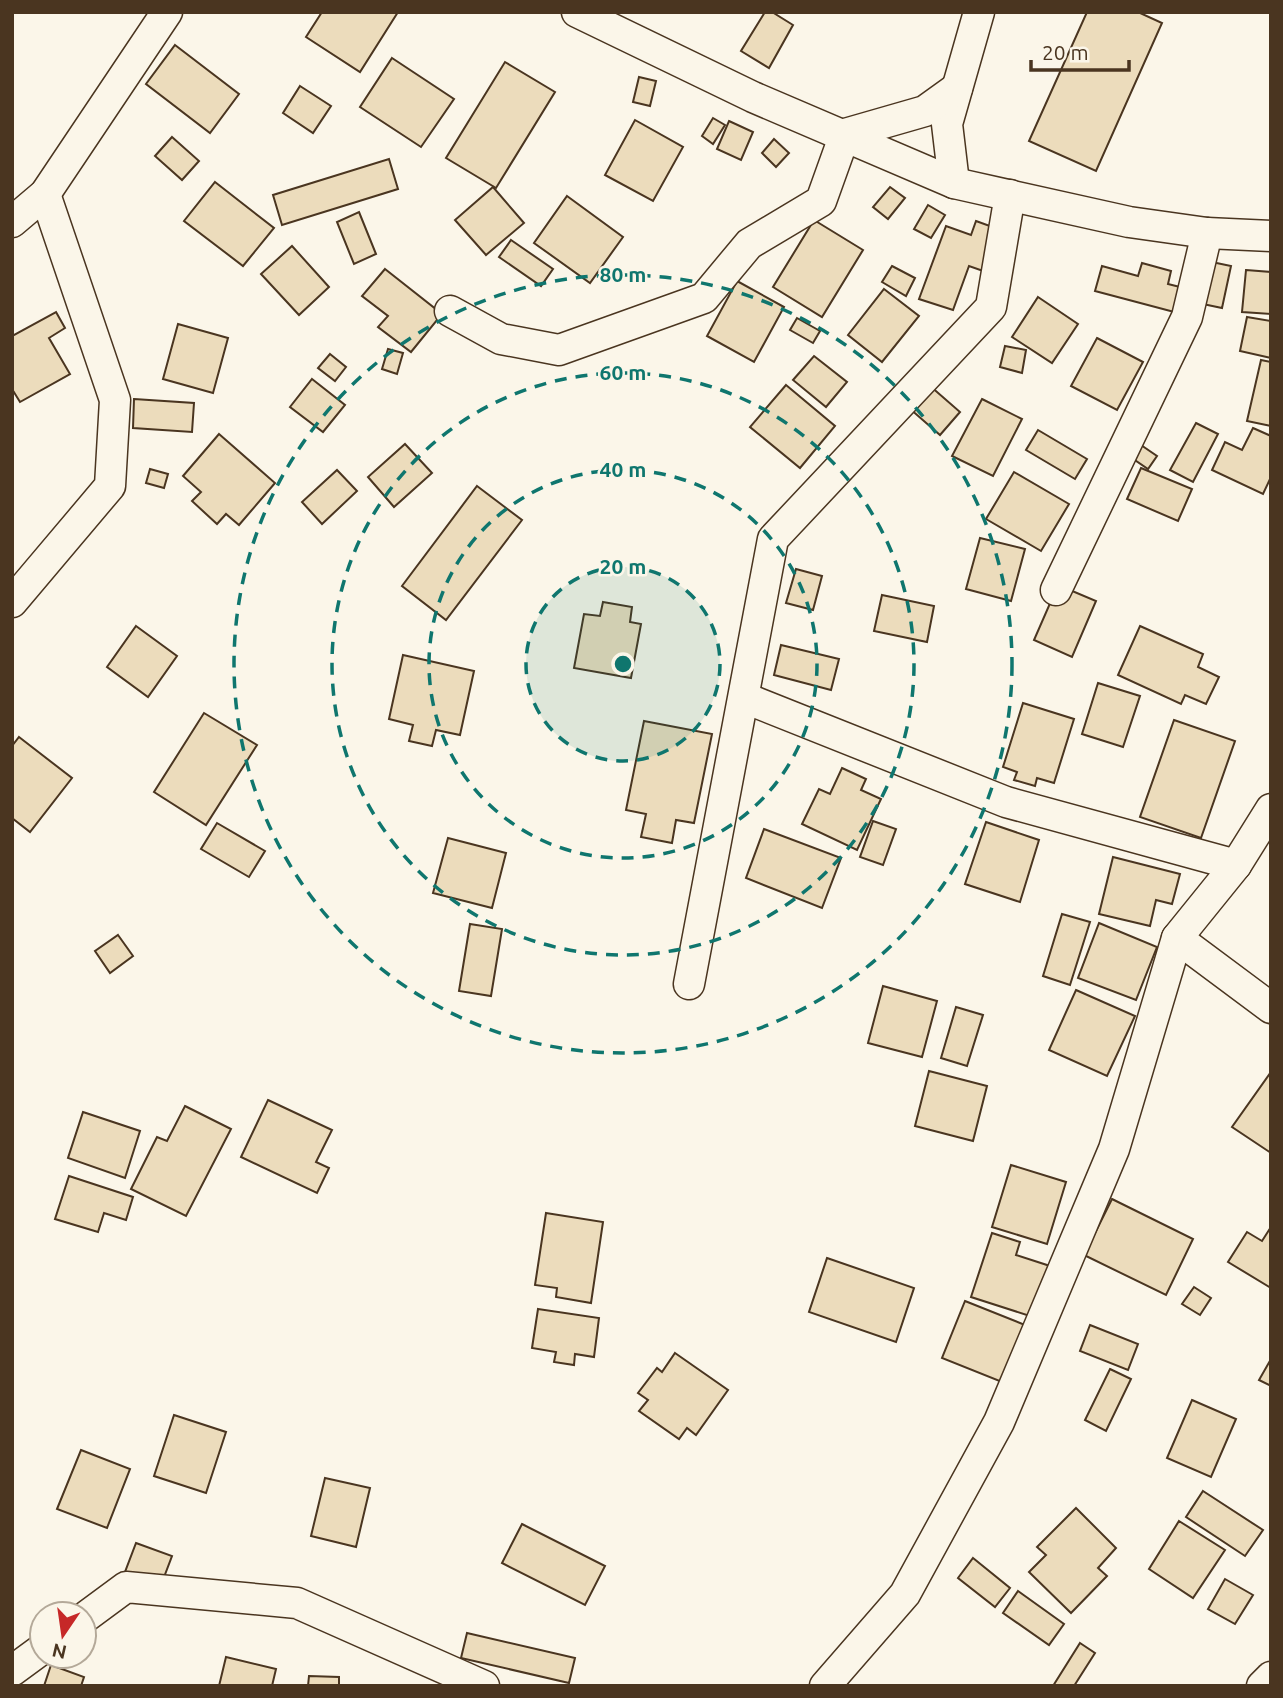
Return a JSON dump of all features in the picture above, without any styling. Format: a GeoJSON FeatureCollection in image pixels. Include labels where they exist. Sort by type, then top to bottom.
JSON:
{"type":"FeatureCollection","features":[{"type":"Feature","properties":{"kind":"street"},"geometry":{"type":"LineString","coordinates":[[12,222],[45,194],[167,12]]}},
{"type":"Feature","properties":{"kind":"street"},"geometry":{"type":"LineString","coordinates":[[577,12],[624,22],[753,97],[845,134],[954,183],[1129,222],[1208,233],[1271,236]]}},
{"type":"Feature","properties":{"kind":"street"},"geometry":{"type":"LineString","coordinates":[[954,183],[947,124],[979,12]]}},
{"type":"Feature","properties":{"kind":"street"},"geometry":{"type":"LineString","coordinates":[[845,134],[925,111],[957,88]]}},
{"type":"Feature","properties":{"kind":"street"},"geometry":{"type":"LineString","coordinates":[[450,311],[501,339],[559,349],[704,298],[749,244],[821,201],[845,134]]}},
{"type":"Feature","properties":{"kind":"street"},"geometry":{"type":"LineString","coordinates":[[12,602],[110,486],[115,400],[45,194]]}},
{"type":"Feature","properties":{"kind":"street"},"geometry":{"type":"LineString","coordinates":[[689,984],[773,540],[991,307],[1010,195]]}},
{"type":"Feature","properties":{"kind":"street"},"geometry":{"type":"LineString","coordinates":[[1056,590],[1187,317],[1208,233]]}},
{"type":"Feature","properties":{"kind":"street"},"geometry":{"type":"LineString","coordinates":[[745,698],[1006,802],[1236,865]]}},
{"type":"Feature","properties":{"kind":"street"},"geometry":{"type":"LineString","coordinates":[[825,1686],[905,1594],[999,1422],[1114,1149],[1177,938],[1236,865],[1271,810]]}},
{"type":"Feature","properties":{"kind":"street"},"geometry":{"type":"LineString","coordinates":[[1177,938],[1271,1008]]}},
{"type":"Feature","properties":{"kind":"street"},"geometry":{"type":"LineString","coordinates":[[98,1608],[126,1587],[297,1603],[484,1686]]}},
{"type":"Feature","properties":{"kind":"street"},"geometry":{"type":"LineString","coordinates":[[12,1671],[28,1659]]}},
{"type":"Feature","properties":{"kind":"street"},"geometry":{"type":"LineString","coordinates":[[1262,1686],[1271,1676]]}},
{"type":"Feature","properties":{"kind":"building"},"geometry":{"type":"Polygon","coordinates":[[[322,12],[398,12],[360,72],[306,37],[322,12]]]}},
{"type":"Feature","properties":{"kind":"building"},"geometry":{"type":"Polygon","coordinates":[[[765,12],[772,12],[793,25],[769,68],[741,51],[765,12]]]}},
{"type":"Feature","properties":{"kind":"building"},"geometry":{"type":"Polygon","coordinates":[[[1087,12],[1138,12],[1162,23],[1096,171],[1029,141],[1087,12]]]}},
{"type":"Feature","properties":{"kind":"building"},"geometry":{"type":"Polygon","coordinates":[[[175,45],[239,94],[210,133],[146,84],[175,45]]]}},
{"type":"Feature","properties":{"kind":"building"},"geometry":{"type":"Polygon","coordinates":[[[392,58],[454,99],[421,147],[360,107],[392,58]]]}},
{"type":"Feature","properties":{"kind":"building"},"geometry":{"type":"Polygon","coordinates":[[[505,62],[555,92],[496,188],[446,158],[505,62]]]}},
{"type":"Feature","properties":{"kind":"building"},"geometry":{"type":"Polygon","coordinates":[[[639,77],[656,81],[650,106],[633,102],[639,77]]]}},
{"type":"Feature","properties":{"kind":"building"},"geometry":{"type":"Polygon","coordinates":[[[300,86],[331,106],[313,133],[283,113],[300,86]]]}},
{"type":"Feature","properties":{"kind":"building"},"geometry":{"type":"Polygon","coordinates":[[[713,118],[725,125],[713,144],[702,136],[713,118]]]}},
{"type":"Feature","properties":{"kind":"building"},"geometry":{"type":"Polygon","coordinates":[[[635,120],[683,147],[653,201],[605,175],[635,120]]]}},
{"type":"Feature","properties":{"kind":"building"},"geometry":{"type":"Polygon","coordinates":[[[729,121],[753,132],[741,160],[717,149],[729,121]]]}},
{"type":"Feature","properties":{"kind":"building"},"geometry":{"type":"Polygon","coordinates":[[[172,137],[199,161],[182,180],[155,156],[172,137]]]}},
{"type":"Feature","properties":{"kind":"building"},"geometry":{"type":"Polygon","coordinates":[[[774,139],[789,153],[776,167],[762,153],[774,139]]]}},
{"type":"Feature","properties":{"kind":"building"},"geometry":{"type":"Polygon","coordinates":[[[389,159],[398,189],[282,225],[273,195],[389,159]]]}},
{"type":"Feature","properties":{"kind":"building"},"geometry":{"type":"Polygon","coordinates":[[[215,182],[274,228],[243,266],[184,221],[215,182]]]}},
{"type":"Feature","properties":{"kind":"building"},"geometry":{"type":"Polygon","coordinates":[[[493,187],[524,223],[486,255],[455,220],[493,187]]]}},
{"type":"Feature","properties":{"kind":"building"},"geometry":{"type":"Polygon","coordinates":[[[890,187],[905,198],[888,219],[873,207],[890,187]]]}},
{"type":"Feature","properties":{"kind":"building"},"geometry":{"type":"Polygon","coordinates":[[[567,196],[623,237],[590,283],[534,243],[567,196]]]}},
{"type":"Feature","properties":{"kind":"building"},"geometry":{"type":"Polygon","coordinates":[[[928,205],[945,215],[931,238],[914,229],[928,205]]]}},
{"type":"Feature","properties":{"kind":"building"},"geometry":{"type":"Polygon","coordinates":[[[359,212],[376,254],[354,264],[337,222],[359,212]]]}},
{"type":"Feature","properties":{"kind":"building"},"geometry":{"type":"Polygon","coordinates":[[[814,220],[863,250],[822,317],[773,287],[814,220]]]}},
{"type":"Feature","properties":{"kind":"building"},"geometry":{"type":"Polygon","coordinates":[[[976,221],[1001,230],[986,272],[969,266],[953,310],[919,299],[946,226],[971,235],[976,221]]]}},
{"type":"Feature","properties":{"kind":"building"},"geometry":{"type":"Polygon","coordinates":[[[511,240],[553,269],[541,286],[499,257],[511,240]]]}},
{"type":"Feature","properties":{"kind":"building"},"geometry":{"type":"Polygon","coordinates":[[[292,246],[329,287],[299,315],[261,274],[292,246]]]}},
{"type":"Feature","properties":{"kind":"building"},"geometry":{"type":"Polygon","coordinates":[[[1207,261],[1231,266],[1222,308],[1198,303],[1207,261]]]}},
{"type":"Feature","properties":{"kind":"building"},"geometry":{"type":"Polygon","coordinates":[[[1142,263],[1171,271],[1168,284],[1184,288],[1178,313],[1095,291],[1102,266],[1138,276],[1142,263]]]}},
{"type":"Feature","properties":{"kind":"building"},"geometry":{"type":"Polygon","coordinates":[[[892,266],[915,278],[906,296],[882,282],[892,266]]]}},
{"type":"Feature","properties":{"kind":"building"},"geometry":{"type":"Polygon","coordinates":[[[385,269],[442,314],[411,352],[378,327],[388,316],[362,296],[385,269]]]}},
{"type":"Feature","properties":{"kind":"building"},"geometry":{"type":"Polygon","coordinates":[[[1246,270],[1271,272],[1271,314],[1242,312],[1246,270]]]}},
{"type":"Feature","properties":{"kind":"building"},"geometry":{"type":"Polygon","coordinates":[[[737,281],[784,307],[754,362],[707,336],[737,281]]]}},
{"type":"Feature","properties":{"kind":"building"},"geometry":{"type":"Polygon","coordinates":[[[884,289],[919,316],[882,362],[848,335],[884,289]]]}},
{"type":"Feature","properties":{"kind":"building"},"geometry":{"type":"Polygon","coordinates":[[[1038,297],[1078,324],[1052,363],[1012,337],[1038,297]]]}},
{"type":"Feature","properties":{"kind":"building"},"geometry":{"type":"Polygon","coordinates":[[[56,312],[65,328],[49,338],[70,374],[20,402],[12,389],[12,336],[56,312]]]}},
{"type":"Feature","properties":{"kind":"building"},"geometry":{"type":"Polygon","coordinates":[[[1247,317],[1271,321],[1271,358],[1240,351],[1247,317]]]}},
{"type":"Feature","properties":{"kind":"building"},"geometry":{"type":"Polygon","coordinates":[[[797,318],[820,331],[813,343],[790,330],[797,318]]]}},
{"type":"Feature","properties":{"kind":"building"},"geometry":{"type":"Polygon","coordinates":[[[178,324],[228,338],[213,393],[163,379],[178,324]]]}},
{"type":"Feature","properties":{"kind":"building"},"geometry":{"type":"Polygon","coordinates":[[[1097,338],[1143,362],[1117,410],[1071,386],[1097,338]]]}},
{"type":"Feature","properties":{"kind":"building"},"geometry":{"type":"Polygon","coordinates":[[[1005,346],[1026,350],[1022,373],[1000,367],[1005,346]]]}},
{"type":"Feature","properties":{"kind":"building"},"geometry":{"type":"Polygon","coordinates":[[[388,349],[403,353],[397,374],[382,369],[388,349]]]}},
{"type":"Feature","properties":{"kind":"building"},"geometry":{"type":"Polygon","coordinates":[[[330,354],[346,367],[335,381],[318,368],[330,354]]]}},
{"type":"Feature","properties":{"kind":"building"},"geometry":{"type":"Polygon","coordinates":[[[814,356],[847,382],[826,407],[793,380],[814,356]]]}},
{"type":"Feature","properties":{"kind":"building"},"geometry":{"type":"Polygon","coordinates":[[[1261,360],[1271,362],[1271,426],[1247,421],[1261,360]]]}},
{"type":"Feature","properties":{"kind":"building"},"geometry":{"type":"Polygon","coordinates":[[[312,379],[345,405],[323,432],[290,407],[312,379]]]}},
{"type":"Feature","properties":{"kind":"building"},"geometry":{"type":"Polygon","coordinates":[[[786,385],[835,426],[800,468],[750,427],[786,385]]]}},
{"type":"Feature","properties":{"kind":"building"},"geometry":{"type":"Polygon","coordinates":[[[929,385],[960,412],[940,435],[909,408],[929,385]]]}},
{"type":"Feature","properties":{"kind":"building"},"geometry":{"type":"Polygon","coordinates":[[[134,399],[194,403],[192,432],[133,428],[134,399]]]}},
{"type":"Feature","properties":{"kind":"building"},"geometry":{"type":"Polygon","coordinates":[[[982,399],[1022,419],[993,476],[952,456],[982,399]]]}},
{"type":"Feature","properties":{"kind":"building"},"geometry":{"type":"Polygon","coordinates":[[[1196,423],[1218,434],[1193,482],[1170,470],[1196,423]]]}},
{"type":"Feature","properties":{"kind":"building"},"geometry":{"type":"Polygon","coordinates":[[[1253,428],[1271,436],[1271,477],[1263,494],[1212,470],[1225,442],[1242,450],[1253,428]]]}},
{"type":"Feature","properties":{"kind":"building"},"geometry":{"type":"Polygon","coordinates":[[[1038,430],[1087,459],[1075,479],[1026,450],[1038,430]]]}},
{"type":"Feature","properties":{"kind":"building"},"geometry":{"type":"Polygon","coordinates":[[[219,434],[275,483],[239,525],[226,514],[217,524],[192,501],[201,492],[183,476],[219,434]]]}},
{"type":"Feature","properties":{"kind":"building"},"geometry":{"type":"Polygon","coordinates":[[[1138,443],[1157,456],[1148,469],[1129,456],[1138,443]]]}},
{"type":"Feature","properties":{"kind":"building"},"geometry":{"type":"Polygon","coordinates":[[[405,444],[432,473],[394,507],[368,477],[405,444]]]}},
{"type":"Feature","properties":{"kind":"building"},"geometry":{"type":"Polygon","coordinates":[[[1141,468],[1192,489],[1178,521],[1127,499],[1141,468]]]}},
{"type":"Feature","properties":{"kind":"building"},"geometry":{"type":"Polygon","coordinates":[[[150,469],[168,474],[164,488],[146,483],[150,469]]]}},
{"type":"Feature","properties":{"kind":"building"},"geometry":{"type":"Polygon","coordinates":[[[337,470],[357,491],[322,524],[302,502],[337,470]]]}},
{"type":"Feature","properties":{"kind":"building"},"geometry":{"type":"Polygon","coordinates":[[[1014,472],[1069,504],[1041,551],[986,519],[1014,472]]]}},
{"type":"Feature","properties":{"kind":"building"},"geometry":{"type":"Polygon","coordinates":[[[477,486],[522,520],[446,620],[402,586],[477,486]]]}},
{"type":"Feature","properties":{"kind":"building"},"geometry":{"type":"Polygon","coordinates":[[[980,538],[1025,549],[1011,601],[966,589],[980,538]]]}},
{"type":"Feature","properties":{"kind":"building"},"geometry":{"type":"Polygon","coordinates":[[[796,569],[822,576],[813,610],[786,603],[796,569]]]}},
{"type":"Feature","properties":{"kind":"building"},"geometry":{"type":"Polygon","coordinates":[[[1058,585],[1096,601],[1072,657],[1034,640],[1058,585]]]}},
{"type":"Feature","properties":{"kind":"building"},"geometry":{"type":"Polygon","coordinates":[[[882,595],[934,606],[927,642],[874,631],[882,595]]]}},
{"type":"Feature","properties":{"kind":"building"},"geometry":{"type":"Polygon","coordinates":[[[603,602],[632,607],[630,622],[641,624],[631,678],[574,668],[584,614],[600,616],[603,602]]]}},
{"type":"Feature","properties":{"kind":"building"},"geometry":{"type":"Polygon","coordinates":[[[136,626],[177,656],[148,697],[107,667],[136,626]]]}},
{"type":"Feature","properties":{"kind":"building"},"geometry":{"type":"Polygon","coordinates":[[[1140,626],[1203,654],[1198,667],[1219,677],[1206,704],[1185,695],[1181,704],[1118,675],[1140,626]]]}},
{"type":"Feature","properties":{"kind":"building"},"geometry":{"type":"Polygon","coordinates":[[[781,645],[839,659],[831,690],[774,675],[781,645]]]}},
{"type":"Feature","properties":{"kind":"building"},"geometry":{"type":"Polygon","coordinates":[[[403,655],[474,671],[460,735],[436,730],[432,746],[409,741],[413,725],[389,719],[403,655]]]}},
{"type":"Feature","properties":{"kind":"building"},"geometry":{"type":"Polygon","coordinates":[[[1098,683],[1140,696],[1123,747],[1082,734],[1098,683]]]}},
{"type":"Feature","properties":{"kind":"building"},"geometry":{"type":"Polygon","coordinates":[[[1023,703],[1074,719],[1054,783],[1037,778],[1035,786],[1014,780],[1017,772],[1003,767],[1023,703]]]}},
{"type":"Feature","properties":{"kind":"building"},"geometry":{"type":"Polygon","coordinates":[[[204,713],[257,745],[206,825],[154,792],[204,713]]]}},
{"type":"Feature","properties":{"kind":"building"},"geometry":{"type":"Polygon","coordinates":[[[1174,720],[1235,741],[1201,838],[1140,817],[1174,720]]]}},
{"type":"Feature","properties":{"kind":"building"},"geometry":{"type":"Polygon","coordinates":[[[644,721],[712,734],[694,823],[676,820],[672,843],[641,837],[646,814],[626,810],[644,721]]]}},
{"type":"Feature","properties":{"kind":"building"},"geometry":{"type":"Polygon","coordinates":[[[19,737],[72,778],[30,832],[12,818],[12,746],[19,737]]]}},
{"type":"Feature","properties":{"kind":"building"},"geometry":{"type":"Polygon","coordinates":[[[842,768],[866,779],[861,790],[881,799],[857,850],[802,824],[819,789],[830,794],[842,768]]]}},
{"type":"Feature","properties":{"kind":"building"},"geometry":{"type":"Polygon","coordinates":[[[873,821],[896,829],[883,865],[860,857],[873,821]]]}},
{"type":"Feature","properties":{"kind":"building"},"geometry":{"type":"Polygon","coordinates":[[[986,822],[1039,840],[1020,902],[965,884],[986,822]]]}},
{"type":"Feature","properties":{"kind":"building"},"geometry":{"type":"Polygon","coordinates":[[[217,823],[265,851],[249,877],[201,849],[217,823]]]}},
{"type":"Feature","properties":{"kind":"building"},"geometry":{"type":"Polygon","coordinates":[[[764,829],[841,858],[822,908],[746,878],[764,829]]]}},
{"type":"Feature","properties":{"kind":"building"},"geometry":{"type":"Polygon","coordinates":[[[448,838],[506,853],[492,908],[433,893],[448,838]]]}},
{"type":"Feature","properties":{"kind":"building"},"geometry":{"type":"Polygon","coordinates":[[[1113,857],[1180,874],[1172,904],[1156,900],[1150,926],[1099,914],[1113,857]]]}},
{"type":"Feature","properties":{"kind":"building"},"geometry":{"type":"Polygon","coordinates":[[[1062,914],[1090,922],[1070,985],[1043,976],[1062,914]]]}},
{"type":"Feature","properties":{"kind":"building"},"geometry":{"type":"Polygon","coordinates":[[[1099,923],[1157,947],[1136,1000],[1078,978],[1099,923]]]}},
{"type":"Feature","properties":{"kind":"building"},"geometry":{"type":"Polygon","coordinates":[[[470,924],[502,929],[491,996],[459,991],[470,924]]]}},
{"type":"Feature","properties":{"kind":"building"},"geometry":{"type":"Polygon","coordinates":[[[118,935],[133,956],[110,973],[95,951],[118,935]]]}},
{"type":"Feature","properties":{"kind":"building"},"geometry":{"type":"Polygon","coordinates":[[[883,986],[937,1001],[922,1057],[868,1043],[883,986]]]}},
{"type":"Feature","properties":{"kind":"building"},"geometry":{"type":"Polygon","coordinates":[[[1076,990],[1135,1016],[1107,1076],[1049,1050],[1076,990]]]}},
{"type":"Feature","properties":{"kind":"building"},"geometry":{"type":"Polygon","coordinates":[[[956,1007],[983,1015],[967,1066],[941,1058],[956,1007]]]}},
{"type":"Feature","properties":{"kind":"building"},"geometry":{"type":"Polygon","coordinates":[[[929,1071],[987,1086],[973,1141],[915,1126],[929,1071]]]}},
{"type":"Feature","properties":{"kind":"building"},"geometry":{"type":"Polygon","coordinates":[[[1271,1072],[1271,1153],[1232,1127],[1271,1072]]]}},
{"type":"Feature","properties":{"kind":"building"},"geometry":{"type":"Polygon","coordinates":[[[268,1100],[332,1130],[316,1162],[329,1168],[317,1193],[241,1157],[268,1100]]]}},
{"type":"Feature","properties":{"kind":"building"},"geometry":{"type":"Polygon","coordinates":[[[185,1106],[231,1129],[186,1216],[131,1189],[157,1137],[167,1141],[185,1106]]]}},
{"type":"Feature","properties":{"kind":"building"},"geometry":{"type":"Polygon","coordinates":[[[83,1112],[140,1131],[125,1178],[68,1158],[83,1112]]]}},
{"type":"Feature","properties":{"kind":"building"},"geometry":{"type":"Polygon","coordinates":[[[1011,1165],[1066,1182],[1047,1244],[992,1227],[1011,1165]]]}},
{"type":"Feature","properties":{"kind":"building"},"geometry":{"type":"Polygon","coordinates":[[[69,1176],[133,1197],[126,1220],[104,1213],[98,1232],[55,1219],[69,1176]]]}},
{"type":"Feature","properties":{"kind":"building"},"geometry":{"type":"Polygon","coordinates":[[[1112,1199],[1193,1239],[1166,1295],[1084,1255],[1112,1199]]]}},
{"type":"Feature","properties":{"kind":"building"},"geometry":{"type":"Polygon","coordinates":[[[546,1213],[603,1222],[591,1303],[556,1297],[557,1288],[535,1285],[546,1213]]]}},
{"type":"Feature","properties":{"kind":"building"},"geometry":{"type":"Polygon","coordinates":[[[1271,1227],[1271,1288],[1228,1262],[1247,1232],[1262,1241],[1271,1227]]]}},
{"type":"Feature","properties":{"kind":"building"},"geometry":{"type":"Polygon","coordinates":[[[992,1233],[1020,1242],[1016,1255],[1050,1266],[1033,1317],[971,1297],[992,1233]]]}},
{"type":"Feature","properties":{"kind":"building"},"geometry":{"type":"Polygon","coordinates":[[[827,1258],[914,1288],[896,1342],[809,1312],[827,1258]]]}},
{"type":"Feature","properties":{"kind":"building"},"geometry":{"type":"Polygon","coordinates":[[[1194,1287],[1211,1298],[1200,1315],[1182,1304],[1194,1287]]]}},
{"type":"Feature","properties":{"kind":"building"},"geometry":{"type":"Polygon","coordinates":[[[965,1301],[1030,1327],[1007,1384],[942,1358],[965,1301]]]}},
{"type":"Feature","properties":{"kind":"building"},"geometry":{"type":"Polygon","coordinates":[[[538,1309],[599,1318],[594,1357],[575,1354],[574,1365],[554,1362],[556,1352],[532,1348],[538,1309]]]}},
{"type":"Feature","properties":{"kind":"building"},"geometry":{"type":"Polygon","coordinates":[[[1090,1325],[1138,1344],[1128,1370],[1080,1351],[1090,1325]]]}},
{"type":"Feature","properties":{"kind":"building"},"geometry":{"type":"Polygon","coordinates":[[[675,1353],[728,1390],[696,1435],[687,1428],[679,1439],[639,1411],[648,1400],[638,1393],[657,1368],[662,1372],[675,1353]]]}},
{"type":"Feature","properties":{"kind":"building"},"geometry":{"type":"Polygon","coordinates":[[[1271,1359],[1271,1386],[1259,1380],[1271,1359]]]}},
{"type":"Feature","properties":{"kind":"building"},"geometry":{"type":"Polygon","coordinates":[[[1110,1369],[1131,1379],[1106,1431],[1085,1420],[1110,1369]]]}},
{"type":"Feature","properties":{"kind":"building"},"geometry":{"type":"Polygon","coordinates":[[[1192,1400],[1236,1419],[1211,1477],[1167,1458],[1192,1400]]]}},
{"type":"Feature","properties":{"kind":"building"},"geometry":{"type":"Polygon","coordinates":[[[174,1415],[226,1432],[206,1493],[154,1476],[174,1415]]]}},
{"type":"Feature","properties":{"kind":"building"},"geometry":{"type":"Polygon","coordinates":[[[81,1450],[130,1469],[107,1528],[57,1509],[81,1450]]]}},
{"type":"Feature","properties":{"kind":"building"},"geometry":{"type":"Polygon","coordinates":[[[325,1478],[370,1488],[356,1547],[311,1536],[325,1478]]]}},
{"type":"Feature","properties":{"kind":"building"},"geometry":{"type":"Polygon","coordinates":[[[1203,1491],[1263,1530],[1245,1556],[1186,1517],[1203,1491]]]}},
{"type":"Feature","properties":{"kind":"building"},"geometry":{"type":"Polygon","coordinates":[[[1076,1508],[1116,1548],[1098,1568],[1107,1576],[1071,1613],[1029,1572],[1046,1555],[1037,1547],[1076,1508]]]}},
{"type":"Feature","properties":{"kind":"building"},"geometry":{"type":"Polygon","coordinates":[[[1179,1521],[1225,1550],[1193,1598],[1149,1569],[1179,1521]]]}},
{"type":"Feature","properties":{"kind":"building"},"geometry":{"type":"Polygon","coordinates":[[[522,1524],[605,1566],[585,1605],[502,1563],[522,1524]]]}},
{"type":"Feature","properties":{"kind":"building"},"geometry":{"type":"Polygon","coordinates":[[[136,1543],[172,1556],[161,1585],[125,1572],[136,1543]]]}},
{"type":"Feature","properties":{"kind":"building"},"geometry":{"type":"Polygon","coordinates":[[[973,1558],[1010,1588],[995,1607],[958,1578],[973,1558]]]}},
{"type":"Feature","properties":{"kind":"building"},"geometry":{"type":"Polygon","coordinates":[[[1225,1579],[1253,1595],[1235,1624],[1208,1609],[1225,1579]]]}},
{"type":"Feature","properties":{"kind":"building"},"geometry":{"type":"Polygon","coordinates":[[[1018,1591],[1064,1624],[1049,1645],[1003,1613],[1018,1591]]]}},
{"type":"Feature","properties":{"kind":"building"},"geometry":{"type":"Polygon","coordinates":[[[467,1633],[575,1658],[569,1683],[461,1658],[467,1633]]]}},
{"type":"Feature","properties":{"kind":"building"},"geometry":{"type":"Polygon","coordinates":[[[1080,1643],[1095,1653],[1074,1686],[1053,1686],[1080,1643]]]}},
{"type":"Feature","properties":{"kind":"building"},"geometry":{"type":"Polygon","coordinates":[[[226,1657],[276,1669],[272,1686],[219,1686],[226,1657]]]}},
{"type":"Feature","properties":{"kind":"building"},"geometry":{"type":"Polygon","coordinates":[[[49,1670],[65,1670],[84,1677],[81,1686],[44,1686],[49,1670]]]}},
{"type":"Feature","properties":{"kind":"building"},"geometry":{"type":"Polygon","coordinates":[[[309,1676],[339,1677],[339,1686],[308,1686],[309,1676]]]}}]}
